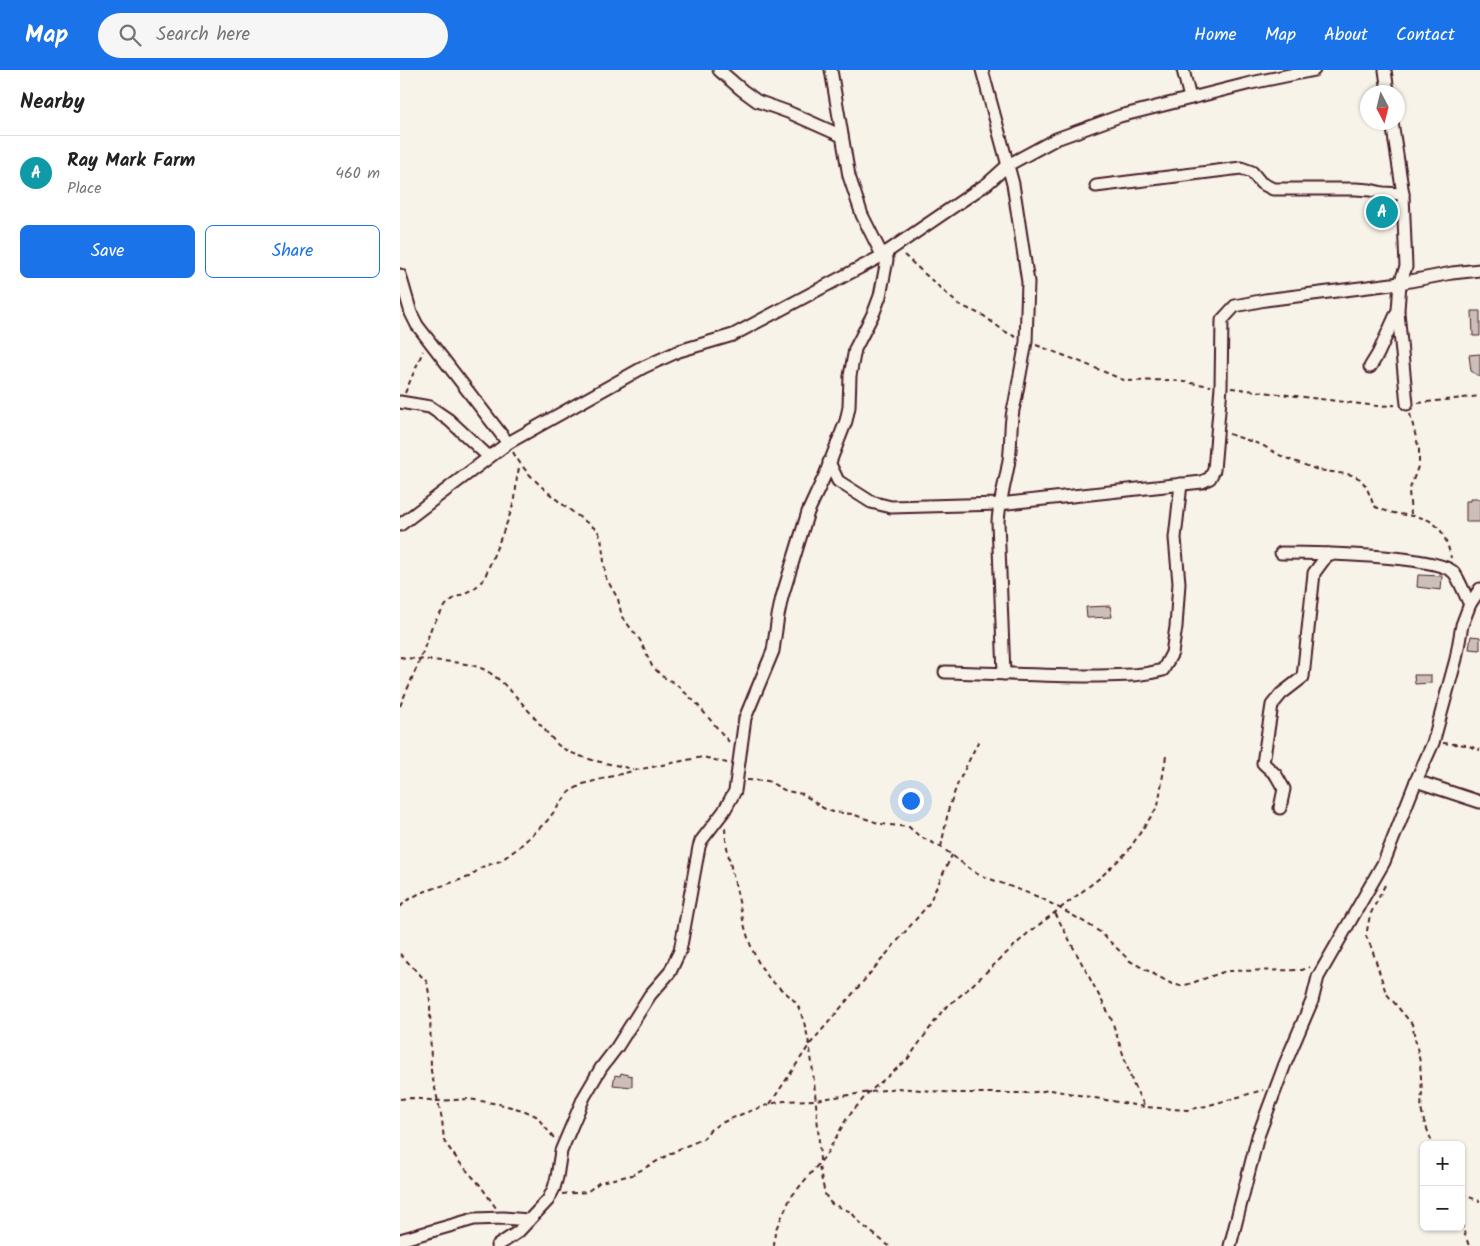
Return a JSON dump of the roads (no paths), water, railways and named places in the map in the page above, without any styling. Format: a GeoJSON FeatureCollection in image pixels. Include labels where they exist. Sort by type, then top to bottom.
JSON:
{"type":"FeatureCollection","features":[{"type":"Feature","properties":{"kind":"street"},"geometry":{"type":"LineString","coordinates":[[719,70],[757,101],[788,112],[842,136]]}},
{"type":"Feature","properties":{"kind":"street"},"geometry":{"type":"LineString","coordinates":[[497,1246],[518,1232],[542,1207],[551,1194],[557,1177],[561,1151],[584,1097],[650,995],[670,972],[680,951],[699,847],[701,841],[732,799],[737,780],[745,718],[773,651],[782,597],[808,512],[848,413],[850,376],[855,349],[880,296],[888,251],[862,215],[849,176],[831,70]]}},
{"type":"Feature","properties":{"kind":"street"},"geometry":{"type":"LineString","coordinates":[[982,70],[1008,165],[1028,282],[1026,342],[1012,411],[1009,460],[999,504],[998,522],[1004,674]]}},
{"type":"Feature","properties":{"kind":"street"},"geometry":{"type":"LineString","coordinates":[[1183,70],[1190,98]]}},
{"type":"Feature","properties":{"kind":"street"},"geometry":{"type":"LineString","coordinates":[[400,525],[508,443],[644,367],[679,351],[739,332],[888,251],[988,183],[1008,165],[1056,139],[1120,116],[1314,70]]}},
{"type":"Feature","properties":{"kind":"street"},"geometry":{"type":"LineString","coordinates":[[1385,70],[1387,85]]}},
{"type":"Feature","properties":{"kind":"street"},"geometry":{"type":"LineString","coordinates":[[1393,130],[1403,194],[1406,267],[1400,283],[1398,310],[1407,404]]}},
{"type":"Feature","properties":{"kind":"street"},"geometry":{"type":"LineString","coordinates":[[1096,186],[1241,168],[1252,172],[1261,183],[1273,189],[1356,189],[1370,190],[1383,194],[1403,194]]}},
{"type":"Feature","properties":{"kind":"street"},"geometry":{"type":"LineString","coordinates":[[829,462],[838,480],[871,502],[891,507],[999,504],[1202,482],[1210,478],[1214,470],[1221,387],[1222,320],[1235,306],[1265,300],[1400,283],[1452,273],[1480,270]]}},
{"type":"Feature","properties":{"kind":"street"},"geometry":{"type":"LineString","coordinates":[[400,275],[411,313],[417,324],[508,443]]}},
{"type":"Feature","properties":{"kind":"street"},"geometry":{"type":"LineString","coordinates":[[1370,367],[1398,310]]}},
{"type":"Feature","properties":{"kind":"street"},"geometry":{"type":"LineString","coordinates":[[400,402],[430,407],[449,420],[489,457]]}},
{"type":"Feature","properties":{"kind":"street"},"geometry":{"type":"LineString","coordinates":[[945,672],[1031,676],[1144,675],[1163,670],[1172,653],[1176,627],[1179,583],[1175,538],[1181,484]]}},
{"type":"Feature","properties":{"kind":"street"},"geometry":{"type":"LineString","coordinates":[[1281,553],[1328,554],[1435,564],[1452,571],[1458,578],[1470,604]]}},
{"type":"Feature","properties":{"kind":"street"},"geometry":{"type":"LineString","coordinates":[[1280,808],[1284,789],[1276,775],[1262,763],[1272,705],[1281,694],[1303,676],[1314,573],[1328,554]]}},
{"type":"Feature","properties":{"kind":"street"},"geometry":{"type":"LineString","coordinates":[[1230,1246],[1258,1136],[1285,1064],[1312,1001],[1318,977],[1384,862],[1433,743],[1456,659],[1462,625],[1470,604],[1480,589]]}},
{"type":"Feature","properties":{"kind":"street"},"geometry":{"type":"LineString","coordinates":[[1416,781],[1480,802]]}},
{"type":"Feature","properties":{"kind":"street"},"geometry":{"type":"LineString","coordinates":[[400,1240],[474,1219],[503,1218],[529,1220]]}},
{"type":"Feature","properties":{"kind":"place","name":"Ray Mark Farm"},"geometry":{"type":"Point","coordinates":[1382,212]}}]}
